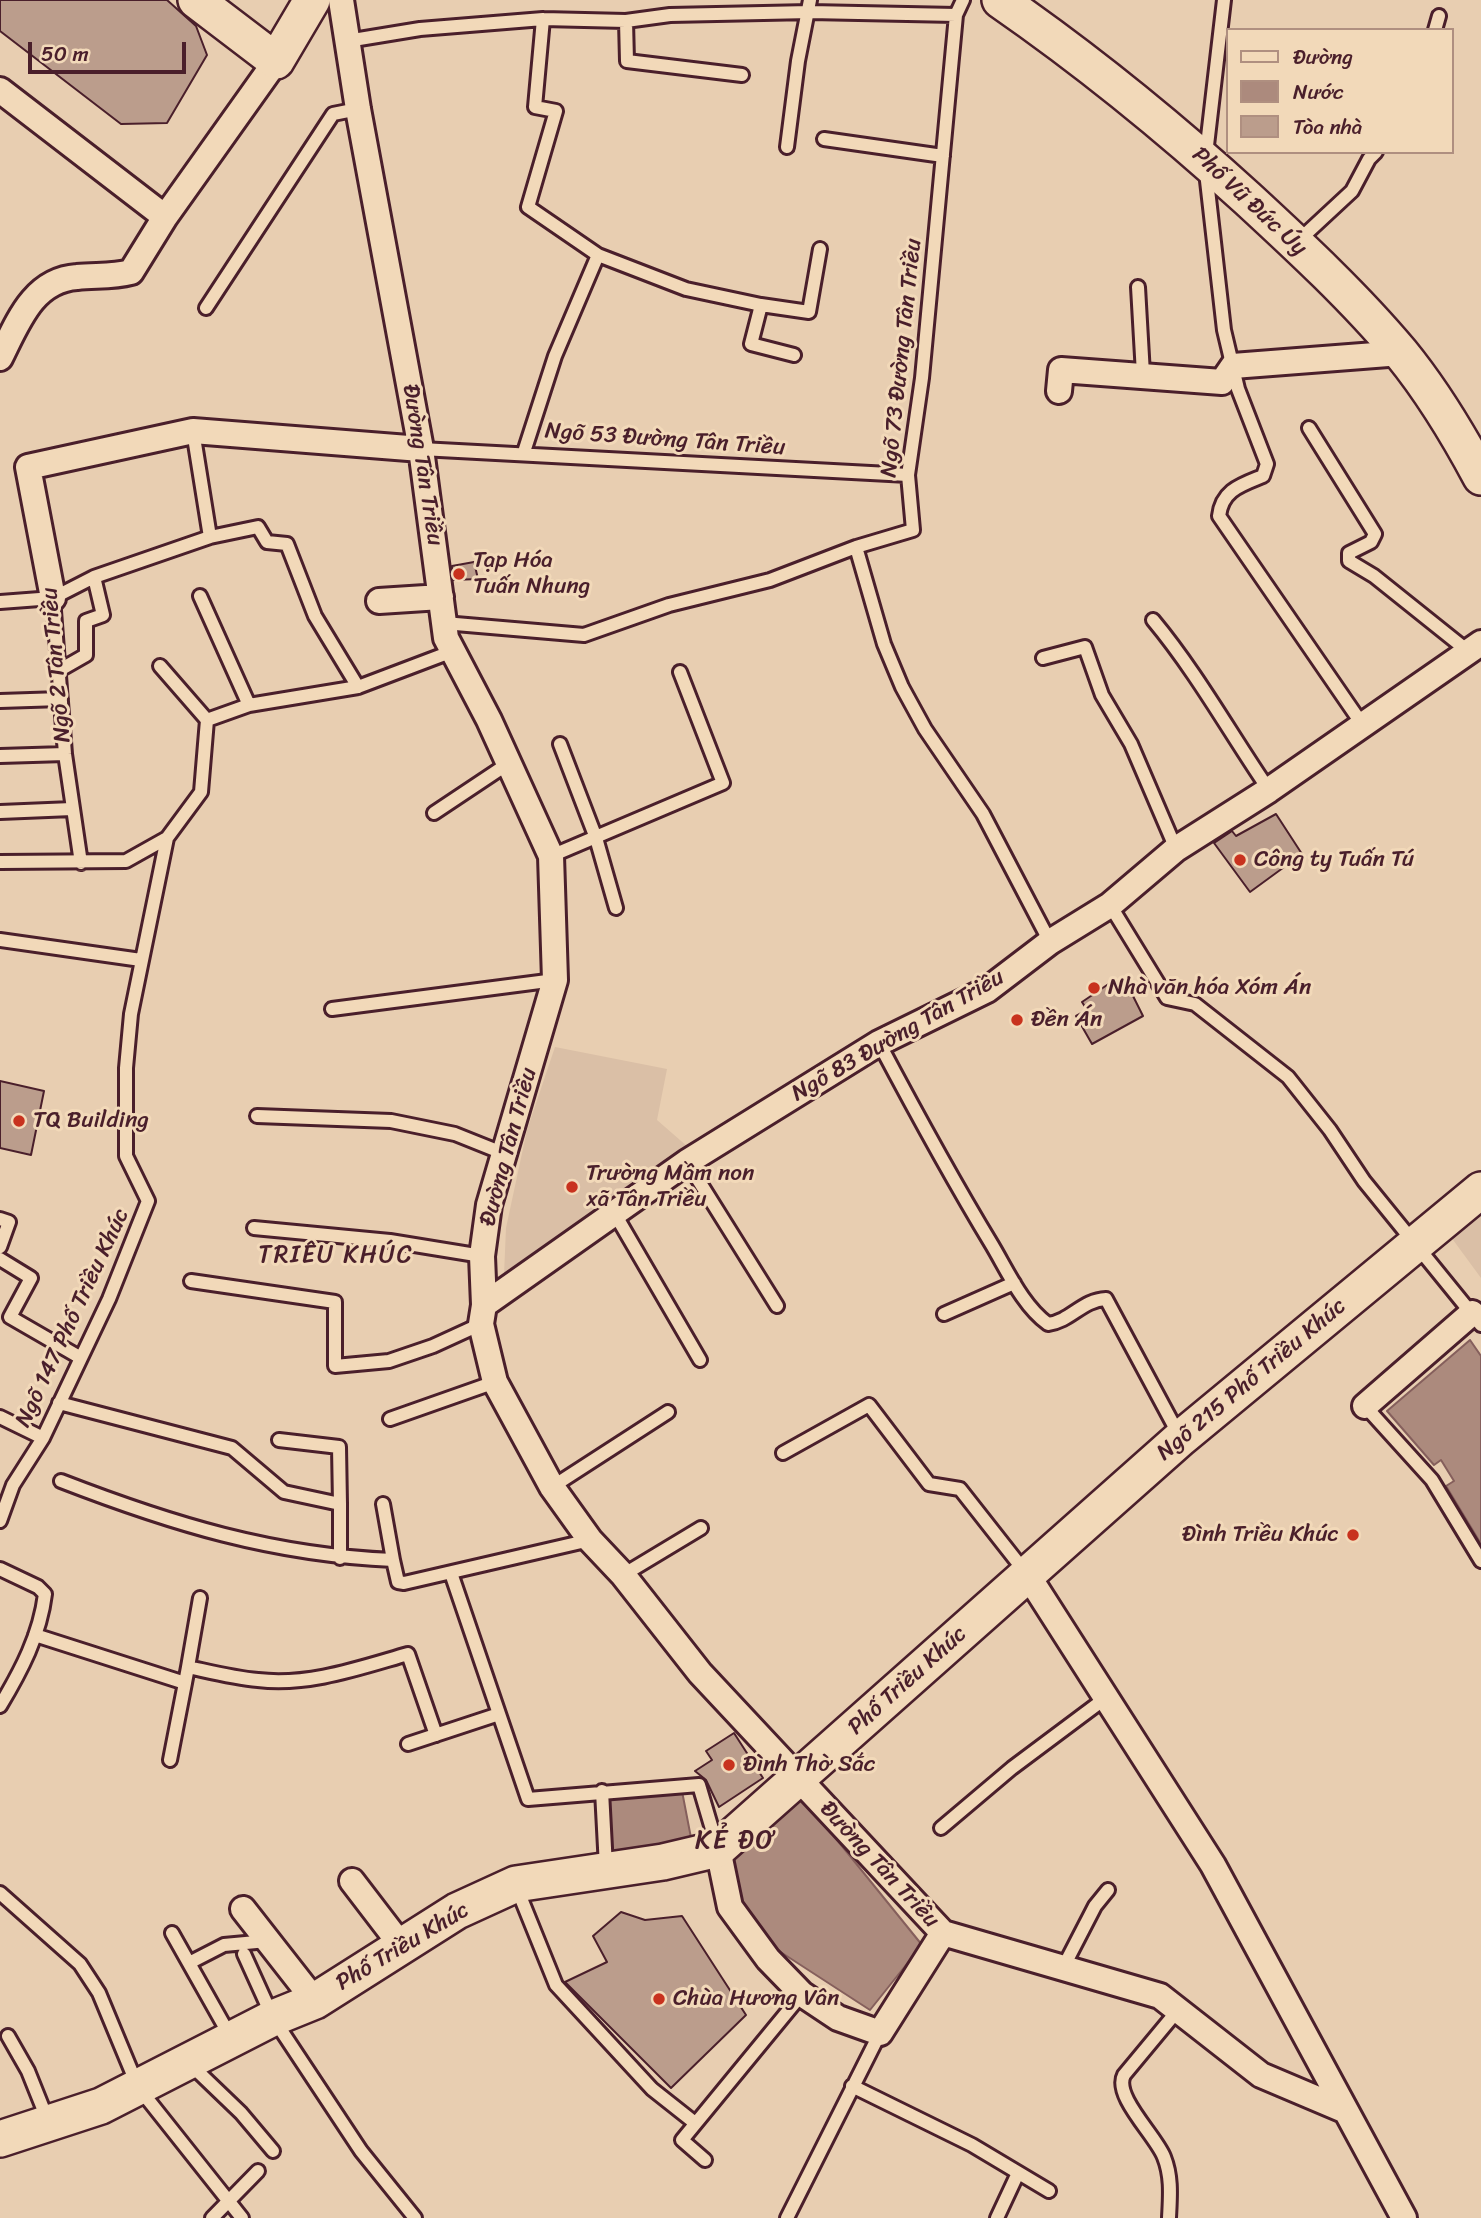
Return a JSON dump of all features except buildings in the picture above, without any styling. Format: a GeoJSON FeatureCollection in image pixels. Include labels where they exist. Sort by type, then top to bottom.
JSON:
{"type":"FeatureCollection","features":[{"type":"Feature","properties":{"kind":"street"},"geometry":{"type":"LineString","coordinates":[[196,0],[276,61]]}},
{"type":"Feature","properties":{"kind":"street"},"geometry":{"type":"LineString","coordinates":[[0,358],[15,327],[42,288],[54,280],[78,276],[110,278],[131,272],[165,217],[276,61],[312,0]]}},
{"type":"Feature","properties":{"kind":"street","name":"Đường Tân Triều"},"geometry":{"type":"LineString","coordinates":[[341,0],[358,109],[421,449],[446,638],[509,763],[551,856],[555,980],[489,1205],[482,1256],[482,1315],[495,1382],[552,1487],[590,1540],[623,1575],[701,1673],[943,1933],[1160,1996],[1261,2075],[1346,2111]]}},
{"type":"Feature","properties":{"kind":"street","name":"Phố Vũ Đức Úy"},"geometry":{"type":"LineString","coordinates":[[1017,5],[1205,160],[1296,243],[1401,353],[1457,434],[1481,477]]}},
{"type":"Feature","properties":{"kind":"street"},"geometry":{"type":"LineString","coordinates":[[0,90],[165,217]]}},
{"type":"Feature","properties":{"kind":"street"},"geometry":{"type":"LineString","coordinates":[[1059,391],[1061,370],[1143,374],[1222,382],[1233,366],[1401,353]]}},
{"type":"Feature","properties":{"kind":"street"},"geometry":{"type":"LineString","coordinates":[[193,431],[421,449]]}},
{"type":"Feature","properties":{"kind":"street","name":"Ngõ 2 Tân Triều"},"geometry":{"type":"LineString","coordinates":[[53,598],[27,467],[193,431]]}},
{"type":"Feature","properties":{"kind":"street"},"geometry":{"type":"LineString","coordinates":[[379,601],[441,597]]}},
{"type":"Feature","properties":{"kind":"street","name":"Ngõ 83 Đường Tân Triều"},"geometry":{"type":"LineString","coordinates":[[482,1315],[687,1162],[879,1043],[987,990],[1050,942],[1110,905],[1176,849],[1269,790],[1475,647]]}},
{"type":"Feature","properties":{"kind":"street","name":"Ngõ 215 Phố Triều Khúc"},"geometry":{"type":"LineString","coordinates":[[1027,1574],[1181,1438],[1481,1190]]}},
{"type":"Feature","properties":{"kind":"street"},"geometry":{"type":"LineString","coordinates":[[1365,1406],[1476,1319]]}},
{"type":"Feature","properties":{"kind":"street"},"geometry":{"type":"LineString","coordinates":[[1027,1574],[1213,1866],[1404,2218]]}},
{"type":"Feature","properties":{"kind":"street","name":"Phố Triều Khúc"},"geometry":{"type":"LineString","coordinates":[[0,2138],[101,2106],[273,2018],[315,2001],[457,1911],[516,1884],[718,1849],[1027,1574]]}},
{"type":"Feature","properties":{"kind":"street"},"geometry":{"type":"LineString","coordinates":[[718,1849],[730,1907],[768,1959],[803,1994],[838,2018],[880,2033],[943,1933]]}},
{"type":"Feature","properties":{"kind":"street"},"geometry":{"type":"LineString","coordinates":[[352,1881],[401,1945]]}},
{"type":"Feature","properties":{"kind":"street"},"geometry":{"type":"LineString","coordinates":[[243,1909],[315,2001]]}},
{"type":"Feature","properties":{"kind":"lane","name":"Ngõ 73 Đường Tân Triều"},"geometry":{"type":"LineString","coordinates":[[444,623],[584,635],[669,605],[770,580],[856,547],[913,530],[908,475],[922,378],[956,15],[963,0]]}},
{"type":"Feature","properties":{"kind":"lane"},"geometry":{"type":"LineString","coordinates":[[1224,0],[1205,160],[1213,256],[1224,330],[1233,366],[1266,464],[1263,476],[1234,487],[1226,495],[1219,516],[1362,724]]}},
{"type":"Feature","properties":{"kind":"lane"},"geometry":{"type":"LineString","coordinates":[[347,41],[420,29],[543,19],[626,21],[670,15],[810,6],[956,15]]}},
{"type":"Feature","properties":{"kind":"lane"},"geometry":{"type":"LineString","coordinates":[[787,147],[798,61],[810,6]]}},
{"type":"Feature","properties":{"kind":"lane"},"geometry":{"type":"LineString","coordinates":[[1436,28],[1439,16]]}},
{"type":"Feature","properties":{"kind":"lane"},"geometry":{"type":"LineString","coordinates":[[543,19],[535,107],[556,111],[528,207],[598,255],[686,289],[809,312],[820,249]]}},
{"type":"Feature","properties":{"kind":"lane"},"geometry":{"type":"LineString","coordinates":[[626,21],[627,61],[742,75]]}},
{"type":"Feature","properties":{"kind":"lane"},"geometry":{"type":"LineString","coordinates":[[206,308],[333,114],[358,109]]}},
{"type":"Feature","properties":{"kind":"lane"},"geometry":{"type":"LineString","coordinates":[[824,139],[943,156]]}},
{"type":"Feature","properties":{"kind":"lane"},"geometry":{"type":"LineString","coordinates":[[1296,243],[1352,191],[1374,154]]}},
{"type":"Feature","properties":{"kind":"lane"},"geometry":{"type":"LineString","coordinates":[[524,452],[555,356],[598,255]]}},
{"type":"Feature","properties":{"kind":"lane"},"geometry":{"type":"LineString","coordinates":[[1138,287],[1143,374]]}},
{"type":"Feature","properties":{"kind":"lane"},"geometry":{"type":"LineString","coordinates":[[761,305],[751,344],[794,355]]}},
{"type":"Feature","properties":{"kind":"lane"},"geometry":{"type":"LineString","coordinates":[[1309,428],[1375,534],[1371,542],[1349,553],[1349,561],[1475,647]]}},
{"type":"Feature","properties":{"kind":"lane"},"geometry":{"type":"LineString","coordinates":[[193,431],[210,537]]}},
{"type":"Feature","properties":{"kind":"lane","name":"Ngõ 53 Đường Tân Triều"},"geometry":{"type":"LineString","coordinates":[[421,449],[524,452],[908,475]]}},
{"type":"Feature","properties":{"kind":"lane"},"geometry":{"type":"LineString","coordinates":[[0,602],[53,598],[94,577],[210,537],[258,527],[267,542],[287,544],[315,616],[358,687]]}},
{"type":"Feature","properties":{"kind":"lane"},"geometry":{"type":"LineString","coordinates":[[856,547],[884,644],[902,687],[925,729],[983,814],[1050,942]]}},
{"type":"Feature","properties":{"kind":"lane"},"geometry":{"type":"LineString","coordinates":[[58,671],[86,655],[86,621],[103,615],[94,577]]}},
{"type":"Feature","properties":{"kind":"lane"},"geometry":{"type":"LineString","coordinates":[[200,596],[249,705]]}},
{"type":"Feature","properties":{"kind":"lane","name":"Ngõ 2 Tân Triều"},"geometry":{"type":"LineString","coordinates":[[53,598],[65,754],[81,863]]}},
{"type":"Feature","properties":{"kind":"lane"},"geometry":{"type":"LineString","coordinates":[[1153,620],[1198,679],[1269,790]]}},
{"type":"Feature","properties":{"kind":"lane"},"geometry":{"type":"LineString","coordinates":[[1043,658],[1085,647],[1102,695],[1131,744],[1176,849]]}},
{"type":"Feature","properties":{"kind":"lane"},"geometry":{"type":"LineString","coordinates":[[207,720],[249,705],[358,687],[453,651]]}},
{"type":"Feature","properties":{"kind":"lane"},"geometry":{"type":"LineString","coordinates":[[0,862],[126,861],[167,838],[201,792],[207,720],[160,666]]}},
{"type":"Feature","properties":{"kind":"lane"},"geometry":{"type":"LineString","coordinates":[[551,856],[723,783],[680,672]]}},
{"type":"Feature","properties":{"kind":"lane"},"geometry":{"type":"LineString","coordinates":[[0,701],[61,699]]}},
{"type":"Feature","properties":{"kind":"lane"},"geometry":{"type":"LineString","coordinates":[[560,744],[596,838],[616,908]]}},
{"type":"Feature","properties":{"kind":"lane"},"geometry":{"type":"LineString","coordinates":[[0,756],[65,754]]}},
{"type":"Feature","properties":{"kind":"lane"},"geometry":{"type":"LineString","coordinates":[[434,813],[509,763]]}},
{"type":"Feature","properties":{"kind":"lane"},"geometry":{"type":"LineString","coordinates":[[0,812],[72,809]]}},
{"type":"Feature","properties":{"kind":"lane","name":"Ngõ 147 Phố Triều Khúc"},"geometry":{"type":"LineString","coordinates":[[0,1521],[13,1485],[43,1438],[81,1358],[135,1237],[148,1201],[137,1176],[127,1162],[126,1068],[141,960],[167,838]]}},
{"type":"Feature","properties":{"kind":"lane"},"geometry":{"type":"LineString","coordinates":[[1110,905],[1167,998],[1195,1004],[1288,1077],[1330,1130],[1364,1181],[1418,1244],[1476,1319]]}},
{"type":"Feature","properties":{"kind":"lane"},"geometry":{"type":"LineString","coordinates":[[0,940],[141,960]]}},
{"type":"Feature","properties":{"kind":"lane"},"geometry":{"type":"LineString","coordinates":[[332,1009],[555,980]]}},
{"type":"Feature","properties":{"kind":"lane"},"geometry":{"type":"LineString","coordinates":[[879,1043],[944,1165],[1014,1283],[1039,1318],[1048,1324],[1066,1320],[1084,1304],[1106,1299],[1181,1438]]}},
{"type":"Feature","properties":{"kind":"lane"},"geometry":{"type":"LineString","coordinates":[[257,1116],[391,1121],[455,1134],[505,1154]]}},
{"type":"Feature","properties":{"kind":"lane"},"geometry":{"type":"LineString","coordinates":[[687,1162],[778,1306]]}},
{"type":"Feature","properties":{"kind":"lane"},"geometry":{"type":"LineString","coordinates":[[615,1214],[700,1360]]}},
{"type":"Feature","properties":{"kind":"lane"},"geometry":{"type":"LineString","coordinates":[[0,1219],[9,1222],[0,1247]]}},
{"type":"Feature","properties":{"kind":"lane"},"geometry":{"type":"LineString","coordinates":[[254,1228],[390,1241],[482,1256]]}},
{"type":"Feature","properties":{"kind":"lane"},"geometry":{"type":"LineString","coordinates":[[0,1259],[31,1278],[10,1317],[81,1358]]}},
{"type":"Feature","properties":{"kind":"lane"},"geometry":{"type":"LineString","coordinates":[[191,1281],[335,1302],[335,1366],[389,1361],[433,1346],[482,1315]]}},
{"type":"Feature","properties":{"kind":"lane"},"geometry":{"type":"LineString","coordinates":[[944,1314],[1014,1283]]}},
{"type":"Feature","properties":{"kind":"lane"},"geometry":{"type":"LineString","coordinates":[[390,1419],[495,1382]]}},
{"type":"Feature","properties":{"kind":"lane"},"geometry":{"type":"LineString","coordinates":[[59,1403],[232,1448],[285,1492],[340,1504]]}},
{"type":"Feature","properties":{"kind":"lane"},"geometry":{"type":"LineString","coordinates":[[783,1453],[869,1405],[929,1484],[960,1489],[1027,1574]]}},
{"type":"Feature","properties":{"kind":"lane"},"geometry":{"type":"LineString","coordinates":[[1365,1406],[1432,1480],[1481,1561]]}},
{"type":"Feature","properties":{"kind":"lane"},"geometry":{"type":"LineString","coordinates":[[552,1487],[668,1412]]}},
{"type":"Feature","properties":{"kind":"lane"},"geometry":{"type":"LineString","coordinates":[[0,1417],[43,1438]]}},
{"type":"Feature","properties":{"kind":"lane"},"geometry":{"type":"LineString","coordinates":[[279,1440],[339,1447],[340,1558]]}},
{"type":"Feature","properties":{"kind":"lane"},"geometry":{"type":"LineString","coordinates":[[61,1481],[194,1529],[233,1539],[340,1558],[393,1560]]}},
{"type":"Feature","properties":{"kind":"lane"},"geometry":{"type":"LineString","coordinates":[[383,1504],[398,1582],[410,1582],[590,1540]]}},
{"type":"Feature","properties":{"kind":"lane"},"geometry":{"type":"LineString","coordinates":[[623,1575],[701,1528]]}},
{"type":"Feature","properties":{"kind":"lane"},"geometry":{"type":"LineString","coordinates":[[0,1569],[44,1590],[45,1600],[35,1635],[18,1675],[0,1706]]}},
{"type":"Feature","properties":{"kind":"lane"},"geometry":{"type":"LineString","coordinates":[[451,1573],[528,1799],[699,1785],[718,1849]]}},
{"type":"Feature","properties":{"kind":"lane"},"geometry":{"type":"LineString","coordinates":[[170,1760],[200,1598]]}},
{"type":"Feature","properties":{"kind":"lane"},"geometry":{"type":"LineString","coordinates":[[35,1635],[185,1683]]}},
{"type":"Feature","properties":{"kind":"lane"},"geometry":{"type":"LineString","coordinates":[[188,1667],[258,1680],[289,1681],[338,1674],[408,1654],[436,1735]]}},
{"type":"Feature","properties":{"kind":"lane"},"geometry":{"type":"LineString","coordinates":[[941,1828],[1012,1768],[1107,1697]]}},
{"type":"Feature","properties":{"kind":"lane"},"geometry":{"type":"LineString","coordinates":[[408,1744],[499,1714]]}},
{"type":"Feature","properties":{"kind":"lane"},"geometry":{"type":"LineString","coordinates":[[601,1791],[607,1870]]}},
{"type":"Feature","properties":{"kind":"lane"},"geometry":{"type":"LineString","coordinates":[[516,1884],[556,1985],[652,2089],[695,2123]]}},
{"type":"Feature","properties":{"kind":"lane"},"geometry":{"type":"LineString","coordinates":[[1064,1966],[1095,1906],[1108,1890]]}},
{"type":"Feature","properties":{"kind":"lane"},"geometry":{"type":"LineString","coordinates":[[0,1893],[80,1964],[99,1993],[138,2087],[242,2218]]}},
{"type":"Feature","properties":{"kind":"lane"},"geometry":{"type":"LineString","coordinates":[[172,1933],[232,2040]]}},
{"type":"Feature","properties":{"kind":"lane"},"geometry":{"type":"LineString","coordinates":[[188,1963],[224,1945],[268,1941]]}},
{"type":"Feature","properties":{"kind":"lane"},"geometry":{"type":"LineString","coordinates":[[244,1954],[273,2018],[361,2151],[415,2218]]}},
{"type":"Feature","properties":{"kind":"lane"},"geometry":{"type":"LineString","coordinates":[[705,2160],[682,2140],[803,1994]]}},
{"type":"Feature","properties":{"kind":"lane"},"geometry":{"type":"LineString","coordinates":[[1169,2218],[1170,2179],[1164,2156],[1126,2099],[1121,2085],[1124,2075],[1178,2010]]}},
{"type":"Feature","properties":{"kind":"lane"},"geometry":{"type":"LineString","coordinates":[[787,2218],[880,2033]]}},
{"type":"Feature","properties":{"kind":"lane"},"geometry":{"type":"LineString","coordinates":[[8,2036],[27,2071],[49,2124]]}},
{"type":"Feature","properties":{"kind":"lane"},"geometry":{"type":"LineString","coordinates":[[187,2061],[241,2113],[273,2151]]}},
{"type":"Feature","properties":{"kind":"lane"},"geometry":{"type":"LineString","coordinates":[[852,2086],[972,2145],[1049,2191]]}},
{"type":"Feature","properties":{"kind":"lane"},"geometry":{"type":"LineString","coordinates":[[212,2218],[258,2171]]}},
{"type":"Feature","properties":{"kind":"lane"},"geometry":{"type":"LineString","coordinates":[[997,2218],[1018,2173]]}},
{"type":"Feature","properties":{"kind":"shaded area","name":"Trường Mầm non xã Tân Triều"},"geometry":{"type":"Polygon","coordinates":[[[555,1047],[667,1069],[657,1120],[688,1147],[504,1275],[506,1228],[527,1130],[555,1047]]]}},
{"type":"Feature","properties":{"kind":"shaded area"},"geometry":{"type":"Polygon","coordinates":[[[1481,1207],[1481,1278],[1448,1233],[1481,1207]]]}},
{"type":"Feature","properties":{"kind":"water"},"geometry":{"type":"Polygon","coordinates":[[[1470,1340],[1481,1356],[1481,1544],[1446,1486],[1454,1481],[1441,1460],[1434,1465],[1387,1411],[1470,1340]]]}},
{"type":"Feature","properties":{"kind":"water"},"geometry":{"type":"Polygon","coordinates":[[[681,1786],[692,1843],[614,1858],[605,1801],[681,1786]]]}},
{"type":"Feature","properties":{"kind":"water"},"geometry":{"type":"Polygon","coordinates":[[[795,1788],[922,1945],[870,2010],[779,1951],[742,1910],[718,1872],[795,1788]]]}},
{"type":"Feature","properties":{"kind":"place","name":"Tạp Hóa Tuấn Nhung"},"geometry":{"type":"Point","coordinates":[459,574]}},
{"type":"Feature","properties":{"kind":"place","name":"Công ty Tuấn Tú"},"geometry":{"type":"Point","coordinates":[1240,860]}},
{"type":"Feature","properties":{"kind":"place","name":"Nhà văn hóa Xóm Án"},"geometry":{"type":"Point","coordinates":[1094,988]}},
{"type":"Feature","properties":{"kind":"place","name":"Đền Án"},"geometry":{"type":"Point","coordinates":[1017,1020]}},
{"type":"Feature","properties":{"kind":"place","name":"TQ Building"},"geometry":{"type":"Point","coordinates":[19,1121]}},
{"type":"Feature","properties":{"kind":"place","name":"Trường Mầm non xã Tân Triều"},"geometry":{"type":"Point","coordinates":[572,1187]}},
{"type":"Feature","properties":{"kind":"place","name":"Đình Triều Khúc"},"geometry":{"type":"Point","coordinates":[1353,1535]}},
{"type":"Feature","properties":{"kind":"place","name":"Đình Thờ Sắc"},"geometry":{"type":"Point","coordinates":[729,1765]}},
{"type":"Feature","properties":{"kind":"place","name":"Chùa Hương Vân"},"geometry":{"type":"Point","coordinates":[659,1999]}},
{"type":"Feature","properties":{"kind":"district","name":"TRIÊU KHÚC"},"geometry":{"type":"Point","coordinates":[336,1256]}},
{"type":"Feature","properties":{"kind":"district","name":"KẺ ĐƠ"},"geometry":{"type":"Point","coordinates":[735,1841]}}]}
